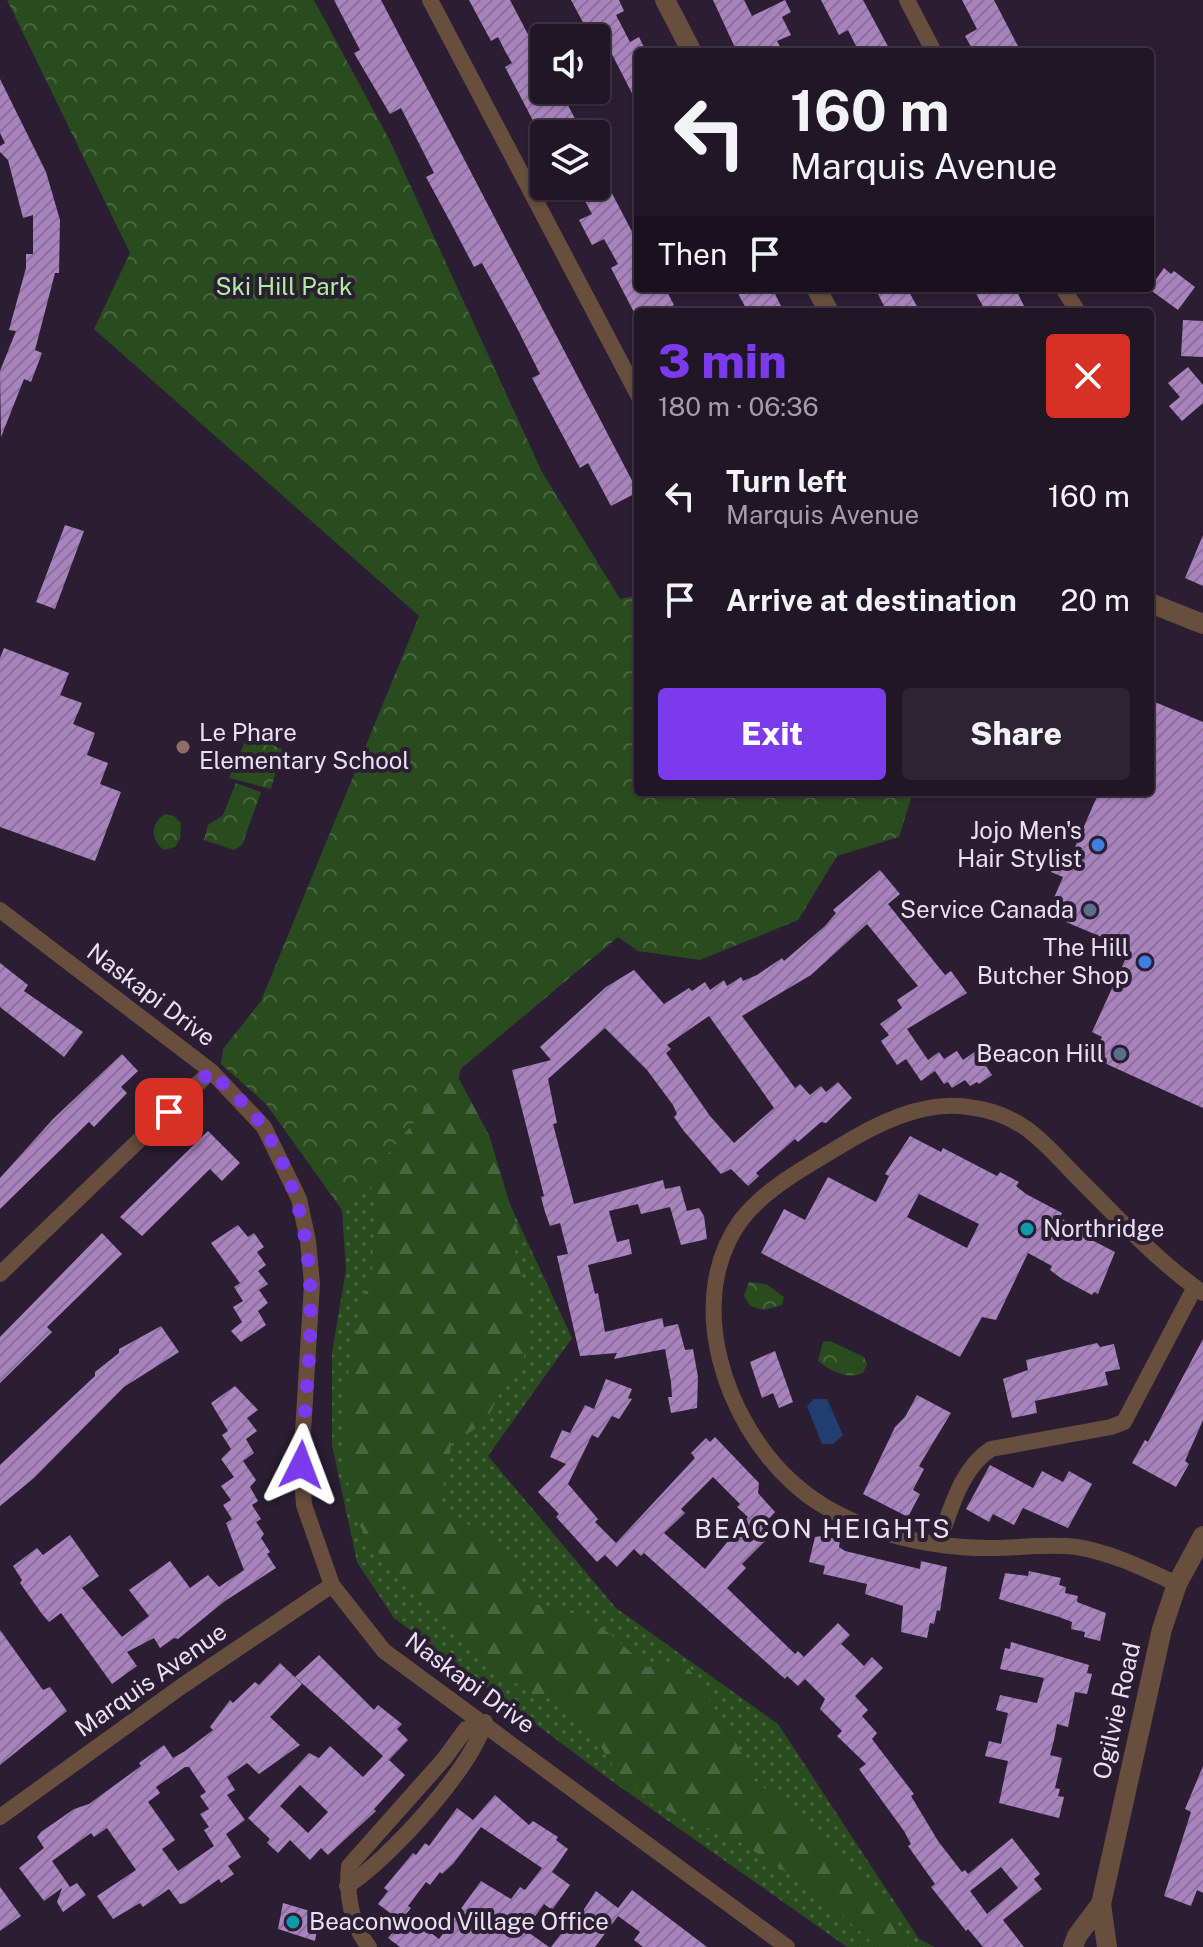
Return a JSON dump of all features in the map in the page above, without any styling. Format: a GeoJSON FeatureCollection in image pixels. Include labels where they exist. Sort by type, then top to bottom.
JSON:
{"type":"FeatureCollection","features":[{"type":"Feature","properties":{"kind":"street"},"geometry":{"type":"LineString","coordinates":[[430,0],[634,387]]}},
{"type":"Feature","properties":{"kind":"street"},"geometry":{"type":"LineString","coordinates":[[665,0],[690,48]]}},
{"type":"Feature","properties":{"kind":"street"},"geometry":{"type":"LineString","coordinates":[[907,0],[932,48]]}},
{"type":"Feature","properties":{"kind":"street"},"geometry":{"type":"LineString","coordinates":[[1154,605],[1203,624]]}},
{"type":"Feature","properties":{"kind":"street","name":"Naskapi Drive"},"geometry":{"type":"LineString","coordinates":[[0,910],[211,1071],[264,1127],[299,1199],[308,1241],[312,1284],[301,1465],[303,1492],[332,1585],[384,1651],[485,1722],[787,1947]]}},
{"type":"Feature","properties":{"kind":"street"},"geometry":{"type":"LineString","coordinates":[[0,1274],[211,1071]]}},
{"type":"Feature","properties":{"kind":"street"},"geometry":{"type":"LineString","coordinates":[[938,1544],[961,1483],[979,1457],[1006,1445],[1111,1427],[1124,1422],[1199,1290],[1142,1242],[1034,1134],[1008,1118],[967,1106],[940,1107],[892,1119],[866,1130],[794,1173],[744,1216],[721,1254],[713,1319],[727,1382],[754,1441],[794,1485],[842,1515],[892,1535],[938,1544],[992,1548],[1074,1546],[1116,1557],[1177,1584]]}},
{"type":"Feature","properties":{"kind":"street","name":"Ogilvie Road"},"geometry":{"type":"LineString","coordinates":[[1107,1947],[1101,1904],[1162,1629],[1177,1584],[1203,1536]]}},
{"type":"Feature","properties":{"kind":"street","name":"Marquis Avenue"},"geometry":{"type":"LineString","coordinates":[[0,1817],[332,1585]]}},
{"type":"Feature","properties":{"kind":"street"},"geometry":{"type":"LineString","coordinates":[[369,1947],[361,1937],[347,1886],[364,1875],[438,1797],[478,1743],[485,1722]]}},
{"type":"Feature","properties":{"kind":"street","name":"Ogilvie Road"},"geometry":{"type":"LineString","coordinates":[[1073,1947],[1077,1936],[1101,1904]]}},
{"type":"Feature","properties":{"kind":"green space","name":"Ski Hill Park"},"geometry":{"type":"Polygon","coordinates":[[[7,0],[314,0],[390,141],[542,472],[620,599],[634,596],[634,796],[912,796],[899,837],[837,856],[798,920],[700,960],[638,951],[618,937],[451,1077],[342,1210],[266,1104],[221,1064],[223,1049],[261,1001],[419,616],[94,329],[130,253],[7,0]]]}},
{"type":"Feature","properties":{"kind":"green space"},"geometry":{"type":"Polygon","coordinates":[[[248,735],[282,749],[271,789],[229,778],[248,735]]]}},
{"type":"Feature","properties":{"kind":"green space"},"geometry":{"type":"Polygon","coordinates":[[[236,783],[261,792],[242,845],[234,850],[204,840],[208,825],[223,815],[236,783]]]}},
{"type":"Feature","properties":{"kind":"green space"},"geometry":{"type":"Polygon","coordinates":[[[165,814],[174,816],[181,823],[180,839],[175,847],[164,850],[156,841],[154,827],[165,814]]]}},
{"type":"Feature","properties":{"kind":"green space"},"geometry":{"type":"Polygon","coordinates":[[[618,936],[468,1020],[459,1079],[489,1135],[519,1234],[515,1252],[531,1312],[524,1357],[508,1377],[489,1415],[478,1427],[451,1444],[449,1467],[437,1505],[505,1548],[535,1604],[584,1618],[608,1633],[646,1667],[685,1663],[733,1736],[753,1779],[804,1820],[877,1894],[893,1912],[907,1947],[877,1947],[814,1890],[738,1841],[652,1804],[616,1771],[588,1726],[571,1709],[559,1701],[534,1695],[493,1669],[419,1595],[399,1581],[352,1515],[346,1465],[346,1385],[362,1304],[372,1274],[375,1196],[293,1031],[618,936]]]}},
{"type":"Feature","properties":{"kind":"green space"},"geometry":{"type":"Polygon","coordinates":[[[451,1077],[572,1338],[488,1456],[616,1608],[778,1724],[919,1939],[935,1947],[847,1947],[609,1779],[394,1618],[357,1562],[332,1445],[332,1353],[346,1270],[342,1210],[451,1077]]]}},
{"type":"Feature","properties":{"kind":"green space"},"geometry":{"type":"Polygon","coordinates":[[[749,1282],[766,1284],[784,1297],[782,1305],[764,1310],[750,1306],[744,1296],[749,1282]]]}},
{"type":"Feature","properties":{"kind":"green space"},"geometry":{"type":"Polygon","coordinates":[[[830,1341],[864,1357],[867,1364],[863,1373],[839,1373],[818,1361],[823,1342],[830,1341]]]}},
{"type":"Feature","properties":{"kind":"water"},"geometry":{"type":"Polygon","coordinates":[[[814,1399],[827,1399],[843,1435],[833,1444],[822,1444],[807,1406],[814,1399]]]}},
{"type":"Feature","properties":{"kind":"building"},"geometry":{"type":"Polygon","coordinates":[[[334,0],[381,0],[634,484],[634,494],[611,506],[588,463],[580,468],[532,378],[540,374],[517,328],[482,263],[474,267],[426,177],[434,173],[401,108],[390,114],[354,53],[360,50],[334,0]]]}},
{"type":"Feature","properties":{"kind":"building"},"geometry":{"type":"Polygon","coordinates":[[[469,0],[510,0],[530,38],[530,104],[567,104],[576,120],[533,120],[505,67],[512,63],[498,37],[491,41],[469,0]]]}},
{"type":"Feature","properties":{"kind":"building"},"geometry":{"type":"Polygon","coordinates":[[[571,0],[619,0],[624,11],[616,15],[630,42],[639,37],[644,48],[634,48],[634,97],[610,50],[610,24],[584,24],[571,0]]]}},
{"type":"Feature","properties":{"kind":"building"},"geometry":{"type":"Polygon","coordinates":[[[713,0],[744,0],[752,16],[785,0],[791,12],[782,17],[791,35],[777,41],[781,48],[735,48],[713,0]]]}},
{"type":"Feature","properties":{"kind":"building"},"geometry":{"type":"Polygon","coordinates":[[[821,0],[863,0],[889,48],[857,48],[848,30],[839,35],[821,0]]]}},
{"type":"Feature","properties":{"kind":"building"},"geometry":{"type":"Polygon","coordinates":[[[962,0],[994,0],[1019,48],[972,48],[965,36],[977,29],[962,0]]]}},
{"type":"Feature","properties":{"kind":"building"},"geometry":{"type":"Polygon","coordinates":[[[0,79],[46,172],[60,220],[59,273],[55,273],[35,350],[42,353],[31,382],[24,379],[1,437],[0,371],[16,331],[9,330],[26,268],[26,254],[33,254],[33,215],[23,218],[8,160],[0,152],[0,146],[5,143],[0,133],[0,79]]]}},
{"type":"Feature","properties":{"kind":"building"},"geometry":{"type":"Polygon","coordinates":[[[610,190],[634,235],[634,292],[667,292],[674,305],[668,308],[634,308],[634,312],[611,268],[618,264],[604,239],[592,245],[579,220],[592,214],[584,200],[610,200],[610,190]]]}},
{"type":"Feature","properties":{"kind":"building"},"geometry":{"type":"Polygon","coordinates":[[[1164,268],[1171,274],[1174,271],[1195,287],[1178,310],[1153,292],[1154,282],[1164,268]]]}},
{"type":"Feature","properties":{"kind":"building"},"geometry":{"type":"Polygon","coordinates":[[[737,292],[774,292],[782,308],[746,308],[737,292]]]}},
{"type":"Feature","properties":{"kind":"building"},"geometry":{"type":"Polygon","coordinates":[[[877,292],[909,292],[918,308],[885,308],[877,292]]]}},
{"type":"Feature","properties":{"kind":"building"},"geometry":{"type":"Polygon","coordinates":[[[975,292],[1017,292],[1025,308],[984,308],[975,292]]]}},
{"type":"Feature","properties":{"kind":"building"},"geometry":{"type":"Polygon","coordinates":[[[1183,320],[1203,321],[1203,357],[1181,356],[1183,320]]]}},
{"type":"Feature","properties":{"kind":"building"},"geometry":{"type":"Polygon","coordinates":[[[1188,367],[1203,385],[1203,403],[1182,421],[1169,406],[1180,397],[1168,383],[1188,367]]]}},
{"type":"Feature","properties":{"kind":"building"},"geometry":{"type":"Polygon","coordinates":[[[65,525],[84,531],[55,609],[36,602],[65,525]]]}},
{"type":"Feature","properties":{"kind":"building"},"geometry":{"type":"Polygon","coordinates":[[[1203,535],[1203,586],[1185,578],[1203,535]]]}},
{"type":"Feature","properties":{"kind":"building"},"geometry":{"type":"Polygon","coordinates":[[[4,648],[69,673],[60,695],[82,703],[73,724],[95,733],[87,755],[108,763],[100,784],[121,792],[95,861],[0,827],[0,658],[4,648]]]}},
{"type":"Feature","properties":{"kind":"building"},"geometry":{"type":"Polygon","coordinates":[[[1154,702],[1203,722],[1203,1108],[1100,1061],[1102,1055],[1095,1052],[1102,1037],[1092,1032],[1130,949],[1047,914],[1063,877],[1051,872],[1060,851],[1071,856],[1097,796],[1154,796],[1154,702]]]}},
{"type":"Feature","properties":{"kind":"building"},"geometry":{"type":"Polygon","coordinates":[[[880,870],[900,894],[888,904],[945,975],[951,971],[967,993],[907,1029],[928,1060],[939,1052],[944,1059],[957,1051],[963,1060],[976,1051],[992,1075],[979,1084],[970,1086],[965,1080],[952,1088],[948,1082],[944,1084],[935,1071],[921,1081],[906,1059],[897,1065],[881,1041],[889,1035],[880,1024],[902,1008],[897,1000],[918,986],[867,924],[811,975],[742,1016],[795,1088],[800,1084],[810,1095],[821,1086],[826,1092],[838,1082],[852,1098],[826,1123],[821,1122],[798,1142],[795,1139],[756,1173],[759,1176],[748,1186],[731,1169],[721,1174],[683,1130],[674,1117],[677,1114],[673,1105],[647,1070],[605,1028],[548,1079],[557,1123],[553,1124],[574,1204],[663,1180],[665,1189],[680,1186],[687,1211],[699,1208],[704,1216],[707,1239],[681,1245],[670,1207],[641,1214],[638,1204],[609,1211],[617,1242],[629,1239],[632,1254],[588,1265],[595,1294],[598,1293],[605,1332],[662,1318],[664,1327],[678,1324],[685,1350],[693,1349],[698,1377],[697,1408],[671,1413],[668,1397],[672,1397],[671,1382],[665,1349],[614,1359],[617,1353],[580,1356],[557,1256],[568,1254],[560,1223],[550,1226],[545,1212],[541,1197],[544,1196],[512,1070],[551,1060],[540,1047],[606,987],[634,970],[664,1004],[705,982],[710,990],[724,980],[727,986],[741,977],[743,981],[757,975],[782,958],[784,961],[825,926],[836,913],[833,910],[880,870]],[[709,1016],[667,1045],[671,1049],[666,1053],[710,1116],[734,1143],[774,1108],[709,1016]]]}},
{"type":"Feature","properties":{"kind":"building"},"geometry":{"type":"Polygon","coordinates":[[[0,963],[28,985],[24,991],[83,1032],[64,1057],[0,1007],[0,963]]]}},
{"type":"Feature","properties":{"kind":"building"},"geometry":{"type":"Polygon","coordinates":[[[122,1054],[138,1071],[121,1087],[127,1093],[94,1127],[89,1122],[0,1209],[0,1178],[53,1119],[122,1054]]]}},
{"type":"Feature","properties":{"kind":"building"},"geometry":{"type":"Polygon","coordinates":[[[208,1131],[240,1163],[222,1181],[210,1169],[142,1236],[120,1217],[208,1131]]]}},
{"type":"Feature","properties":{"kind":"building"},"geometry":{"type":"Polygon","coordinates":[[[910,1136],[941,1152],[943,1148],[997,1176],[1000,1172],[1019,1182],[1016,1186],[1026,1194],[1062,1213],[1060,1218],[1086,1231],[1084,1236],[1115,1252],[1098,1294],[1094,1292],[1092,1295],[1062,1279],[1050,1270],[1052,1266],[1028,1253],[996,1320],[982,1317],[960,1357],[761,1253],[784,1209],[805,1220],[828,1177],[876,1202],[889,1176],[885,1174],[910,1136]],[[919,1194],[907,1217],[967,1248],[979,1224],[919,1194]]]}},
{"type":"Feature","properties":{"kind":"building"},"geometry":{"type":"Polygon","coordinates":[[[238,1225],[248,1237],[254,1233],[264,1247],[257,1252],[266,1265],[258,1271],[268,1284],[259,1290],[268,1303],[258,1311],[266,1325],[241,1342],[231,1331],[242,1322],[233,1307],[243,1301],[234,1287],[240,1283],[211,1243],[238,1225]]]}},
{"type":"Feature","properties":{"kind":"building"},"geometry":{"type":"Polygon","coordinates":[[[102,1233],[122,1254],[47,1327],[52,1332],[0,1383],[0,1337],[102,1233]]]}},
{"type":"Feature","properties":{"kind":"building"},"geometry":{"type":"Polygon","coordinates":[[[161,1326],[179,1352],[124,1387],[34,1478],[0,1506],[0,1465],[95,1376],[95,1372],[119,1353],[119,1349],[161,1326]]]}},
{"type":"Feature","properties":{"kind":"building"},"geometry":{"type":"Polygon","coordinates":[[[1203,1339],[1203,1420],[1185,1461],[1189,1464],[1176,1487],[1132,1463],[1145,1440],[1148,1442],[1203,1339]]]}},
{"type":"Feature","properties":{"kind":"building"},"geometry":{"type":"Polygon","coordinates":[[[1097,1343],[1100,1347],[1114,1344],[1120,1369],[1105,1372],[1108,1385],[1035,1401],[1037,1413],[1012,1418],[1003,1379],[1028,1370],[1026,1360],[1097,1343]]]}},
{"type":"Feature","properties":{"kind":"building"},"geometry":{"type":"Polygon","coordinates":[[[775,1351],[793,1402],[779,1408],[773,1393],[762,1398],[750,1362],[775,1351]]]}},
{"type":"Feature","properties":{"kind":"building"},"geometry":{"type":"Polygon","coordinates":[[[606,1379],[632,1389],[628,1398],[632,1399],[619,1419],[612,1416],[598,1438],[592,1435],[568,1484],[598,1519],[595,1522],[616,1543],[695,1458],[691,1453],[706,1438],[710,1442],[715,1437],[759,1483],[758,1493],[775,1512],[765,1523],[769,1527],[765,1531],[770,1536],[742,1564],[746,1568],[727,1588],[795,1654],[798,1651],[804,1657],[838,1623],[850,1635],[841,1644],[864,1666],[872,1657],[883,1668],[855,1696],[868,1710],[862,1716],[877,1733],[872,1739],[914,1794],[911,1796],[938,1841],[962,1872],[965,1870],[968,1874],[1012,1838],[1040,1874],[1034,1879],[1042,1889],[1003,1920],[1024,1947],[983,1947],[968,1929],[966,1931],[931,1887],[935,1884],[908,1846],[911,1844],[904,1831],[859,1769],[866,1764],[837,1736],[842,1731],[820,1709],[825,1699],[805,1679],[798,1686],[787,1676],[785,1679],[644,1553],[641,1556],[634,1549],[617,1567],[605,1555],[597,1562],[556,1517],[559,1514],[538,1492],[566,1464],[550,1457],[562,1430],[570,1433],[585,1405],[594,1409],[606,1379]],[[713,1477],[681,1509],[685,1513],[664,1533],[705,1569],[748,1517],[737,1507],[740,1504],[713,1477]],[[1001,1867],[970,1891],[987,1914],[1018,1888],[1001,1867]]]}},
{"type":"Feature","properties":{"kind":"building"},"geometry":{"type":"Polygon","coordinates":[[[235,1386],[258,1410],[247,1418],[257,1431],[246,1439],[254,1453],[243,1461],[256,1480],[250,1487],[258,1501],[252,1505],[261,1519],[256,1522],[264,1534],[261,1538],[270,1552],[267,1554],[276,1568],[225,1601],[178,1639],[174,1638],[160,1648],[154,1638],[127,1652],[137,1666],[112,1684],[61,1613],[49,1622],[42,1614],[20,1583],[22,1580],[13,1566],[37,1548],[43,1555],[70,1535],[99,1576],[82,1588],[122,1637],[149,1616],[129,1590],[170,1561],[190,1588],[208,1575],[219,1587],[244,1570],[226,1523],[232,1519],[223,1505],[231,1500],[221,1486],[234,1477],[221,1459],[231,1449],[222,1435],[228,1431],[211,1403],[235,1386]]]}},
{"type":"Feature","properties":{"kind":"building"},"geometry":{"type":"Polygon","coordinates":[[[917,1395],[951,1413],[919,1466],[924,1469],[913,1490],[920,1494],[908,1517],[863,1494],[895,1427],[905,1417],[917,1395]]]}},
{"type":"Feature","properties":{"kind":"building"},"geometry":{"type":"Polygon","coordinates":[[[990,1465],[1033,1488],[1042,1471],[1063,1482],[1069,1471],[1092,1484],[1068,1528],[1023,1508],[1014,1525],[993,1514],[989,1522],[966,1509],[990,1465]]]}},
{"type":"Feature","properties":{"kind":"building"},"geometry":{"type":"Polygon","coordinates":[[[815,1537],[840,1540],[839,1547],[845,1551],[920,1569],[921,1561],[947,1567],[940,1611],[937,1610],[934,1624],[930,1623],[927,1638],[901,1632],[903,1606],[865,1594],[867,1584],[823,1574],[825,1566],[809,1562],[815,1537]]]}},
{"type":"Feature","properties":{"kind":"building"},"geometry":{"type":"Polygon","coordinates":[[[1029,1571],[1061,1578],[1059,1585],[1066,1587],[1065,1593],[1078,1596],[1077,1602],[1106,1613],[1100,1641],[1084,1637],[1085,1632],[1071,1629],[1072,1622],[999,1599],[1005,1573],[1028,1576],[1029,1571]]]}},
{"type":"Feature","properties":{"kind":"building"},"geometry":{"type":"Polygon","coordinates":[[[0,1630],[43,1690],[50,1687],[67,1711],[0,1765],[0,1630]]]}},
{"type":"Feature","properties":{"kind":"building"},"geometry":{"type":"Polygon","coordinates":[[[1011,1642],[1089,1665],[1087,1673],[1092,1674],[1087,1694],[1075,1692],[1068,1727],[1057,1724],[1050,1755],[1062,1758],[1055,1788],[1060,1789],[1058,1796],[1064,1797],[1059,1818],[999,1803],[1008,1761],[985,1756],[989,1741],[1001,1744],[1008,1713],[996,1710],[1000,1695],[1037,1703],[1044,1678],[1000,1669],[1005,1648],[1010,1649],[1011,1642]]]}},
{"type":"Feature","properties":{"kind":"building"},"geometry":{"type":"Polygon","coordinates":[[[319,1655],[374,1710],[378,1705],[402,1724],[397,1729],[408,1740],[389,1760],[405,1775],[374,1809],[376,1811],[328,1855],[321,1848],[310,1860],[290,1840],[278,1853],[267,1843],[270,1839],[248,1818],[309,1753],[319,1758],[330,1746],[363,1777],[383,1756],[295,1677],[319,1655]],[[300,1785],[280,1806],[308,1833],[328,1812],[300,1785]]]}},
{"type":"Feature","properties":{"kind":"building"},"geometry":{"type":"Polygon","coordinates":[[[280,1663],[302,1684],[270,1717],[300,1745],[259,1774],[247,1763],[227,1777],[235,1790],[227,1795],[245,1820],[226,1834],[241,1857],[228,1866],[234,1874],[221,1883],[219,1879],[185,1903],[180,1904],[169,1889],[143,1907],[140,1903],[113,1919],[97,1896],[136,1870],[107,1828],[94,1837],[91,1833],[52,1861],[70,1887],[77,1883],[86,1895],[63,1912],[57,1902],[62,1888],[44,1901],[19,1868],[44,1848],[37,1837],[41,1832],[74,1809],[89,1804],[164,1745],[173,1758],[185,1751],[213,1730],[210,1727],[230,1700],[233,1703],[255,1682],[259,1685],[280,1663]],[[189,1767],[156,1787],[160,1793],[148,1802],[175,1840],[162,1849],[178,1871],[214,1846],[204,1830],[209,1827],[200,1814],[209,1809],[200,1796],[206,1792],[189,1767]]]}},
{"type":"Feature","properties":{"kind":"building"},"geometry":{"type":"Polygon","coordinates":[[[1203,1766],[1203,1893],[1197,1890],[1191,1906],[1164,1896],[1191,1812],[1185,1809],[1203,1766]]]}},
{"type":"Feature","properties":{"kind":"building"},"geometry":{"type":"Polygon","coordinates":[[[495,1795],[529,1825],[533,1821],[558,1837],[556,1840],[568,1849],[552,1872],[570,1885],[552,1910],[544,1904],[525,1930],[549,1947],[400,1947],[388,1938],[401,1921],[378,1904],[388,1891],[384,1888],[413,1853],[416,1855],[425,1843],[429,1846],[457,1808],[473,1820],[495,1795]],[[481,1827],[453,1864],[442,1874],[440,1872],[430,1885],[426,1882],[408,1906],[411,1908],[406,1914],[439,1939],[481,1881],[511,1899],[520,1887],[525,1890],[542,1868],[481,1827]]]}},
{"type":"Feature","properties":{"kind":"building"},"geometry":{"type":"Polygon","coordinates":[[[0,1887],[21,1916],[0,1931],[0,1887]]]}},
{"type":"Feature","properties":{"kind":"building"},"geometry":{"type":"Polygon","coordinates":[[[632,1890],[707,1947],[643,1947],[634,1940],[640,1932],[618,1916],[595,1947],[551,1947],[567,1926],[571,1929],[596,1891],[618,1908],[632,1890]]]}},
{"type":"Feature","properties":{"kind":"building","name":"Beaconwood Village Office"},"geometry":{"type":"Polygon","coordinates":[[[283,1903],[320,1914],[315,1941],[278,1929],[283,1903]]]}},
{"type":"Feature","properties":{"kind":"place","name":"Le Phare Elementary School"},"geometry":{"type":"Point","coordinates":[183,747]}},
{"type":"Feature","properties":{"kind":"place","name":"Jojo Men's Hair Stylist"},"geometry":{"type":"Point","coordinates":[1098,845]}},
{"type":"Feature","properties":{"kind":"place","name":"Service Canada"},"geometry":{"type":"Point","coordinates":[1090,910]}},
{"type":"Feature","properties":{"kind":"place","name":"The Hill Butcher Shop"},"geometry":{"type":"Point","coordinates":[1145,962]}},
{"type":"Feature","properties":{"kind":"place","name":"Beacon Hill"},"geometry":{"type":"Point","coordinates":[1120,1054]}},
{"type":"Feature","properties":{"kind":"place","name":"Northridge"},"geometry":{"type":"Point","coordinates":[1027,1229]}},
{"type":"Feature","properties":{"kind":"place","name":"Beaconwood Village Office"},"geometry":{"type":"Point","coordinates":[293,1922]}},
{"type":"Feature","properties":{"kind":"district","name":"BEACON HEIGHTS"},"geometry":{"type":"Point","coordinates":[823,1529]}},
{"type":"Feature","properties":{"kind":"route"},"geometry":{"type":"LineString","coordinates":[[169,1112],[211,1071],[264,1127],[299,1199],[308,1241],[312,1284],[301,1465]]}}]}
